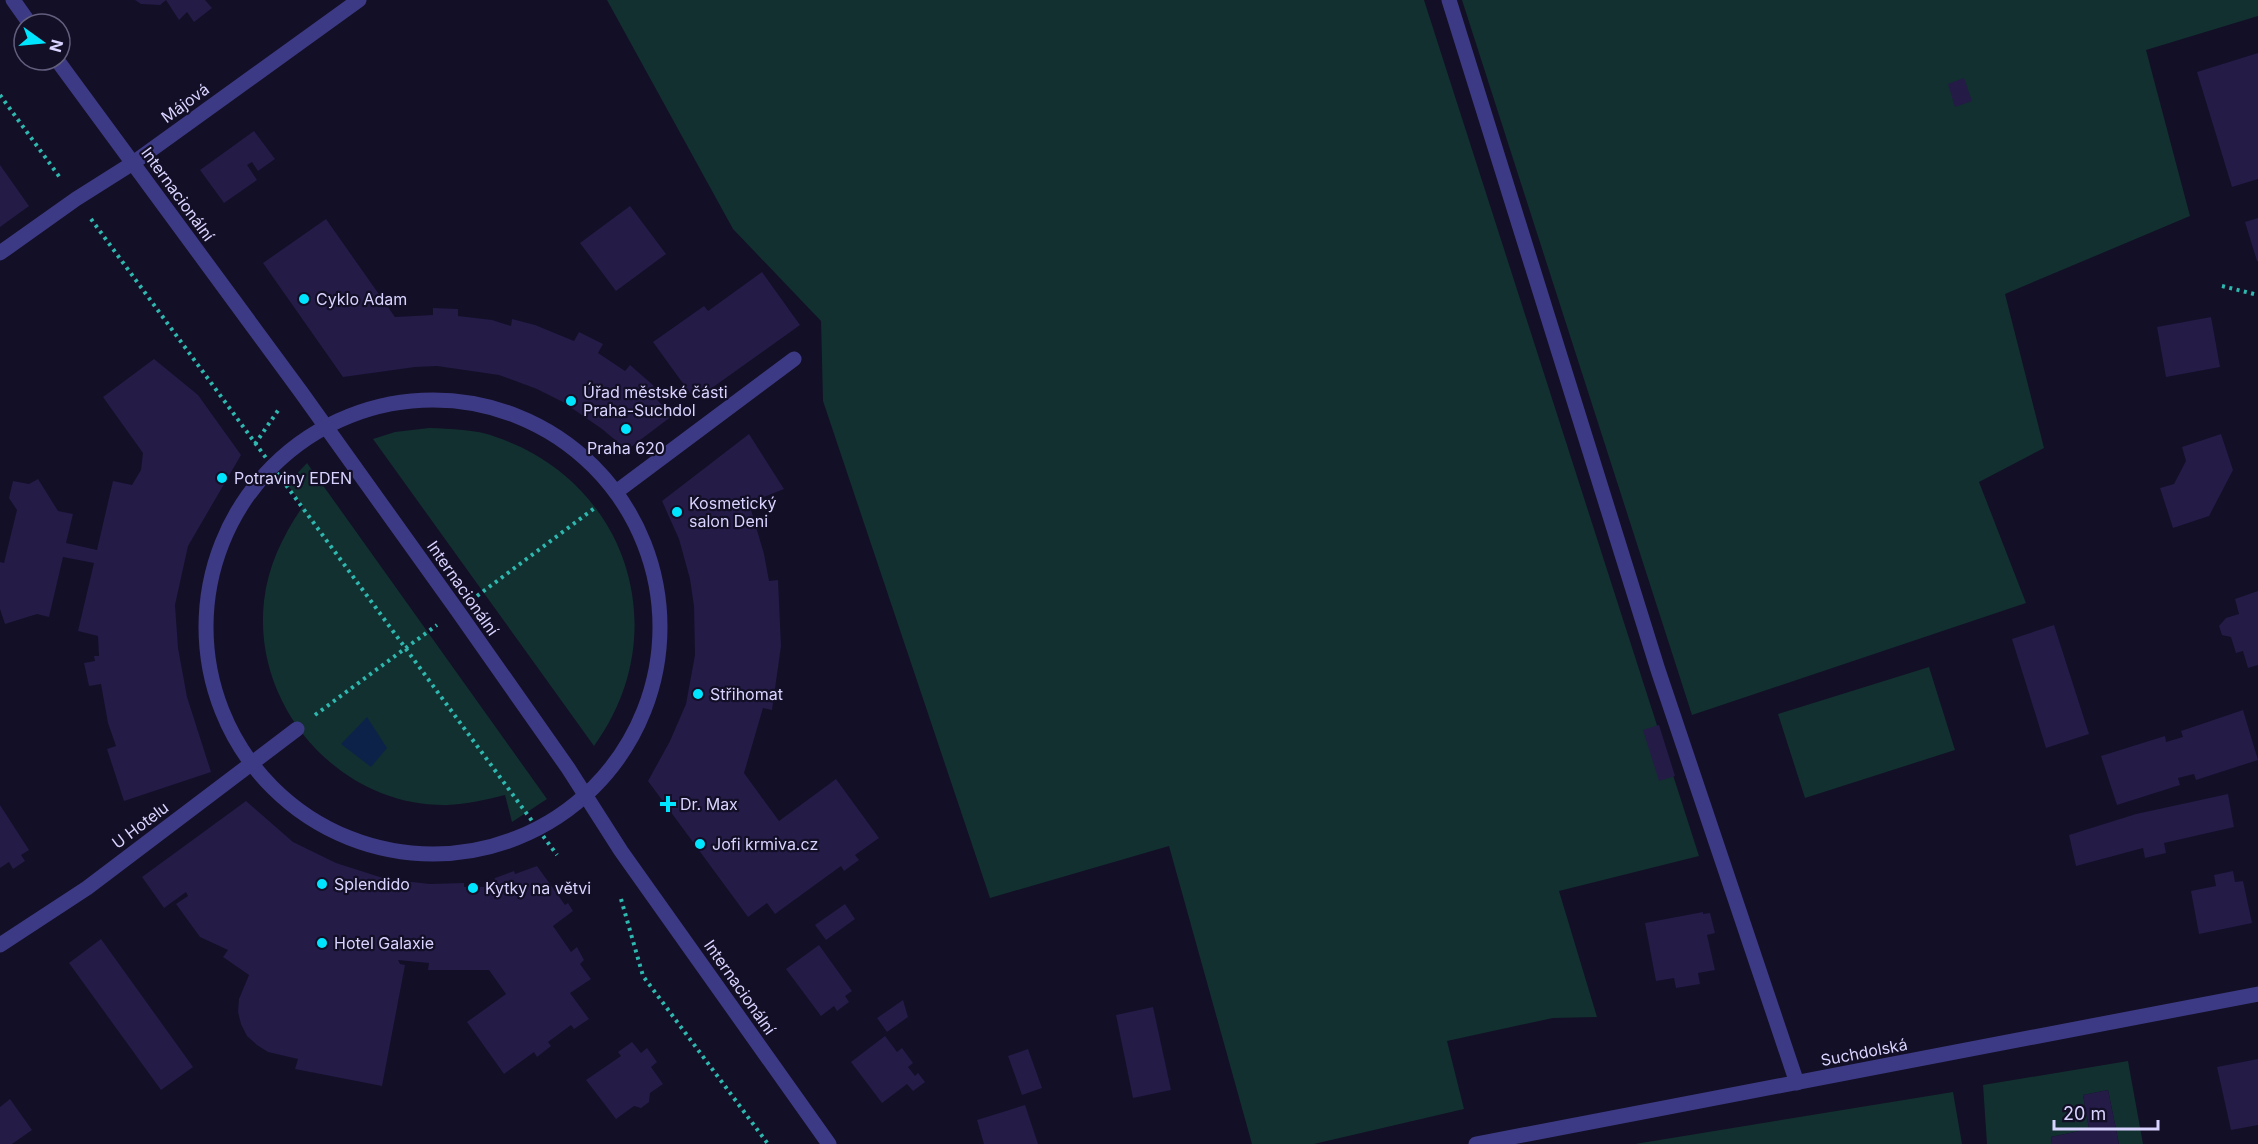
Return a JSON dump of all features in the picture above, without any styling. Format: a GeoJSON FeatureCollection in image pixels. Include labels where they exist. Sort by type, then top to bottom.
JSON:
{"type":"FeatureCollection","features":[{"type":"Feature","properties":{"kind":"street","name":"Májová"},"geometry":{"type":"LineString","coordinates":[[0,253],[76,199],[133,163],[359,0]]}},
{"type":"Feature","properties":{"kind":"street"},"geometry":{"type":"LineString","coordinates":[[1449,0],[1658,669],[1797,1083]]}},
{"type":"Feature","properties":{"kind":"street","name":"Internacionální"},"geometry":{"type":"LineString","coordinates":[[66,72],[326,427],[568,768],[621,851],[829,1144]]}},
{"type":"Feature","properties":{"kind":"street"},"geometry":{"type":"LineString","coordinates":[[616,492],[794,359]]}},
{"type":"Feature","properties":{"kind":"street"},"geometry":{"type":"LineString","coordinates":[[443,400],[473,403],[503,411],[548,430],[570,445],[595,467],[631,515],[652,567],[660,622],[659,650],[647,704],[622,754],[586,796],[537,829],[508,842],[477,850],[446,854],[414,854],[382,849],[351,840],[304,814],[272,788],[238,743],[220,707],[211,676],[207,644],[207,612],[215,564],[229,528],[251,491],[289,452],[326,427],[354,414],[403,402],[443,400]]}},
{"type":"Feature","properties":{"kind":"street","name":"U Hotelu"},"geometry":{"type":"LineString","coordinates":[[0,945],[87,888],[297,729]]}},
{"type":"Feature","properties":{"kind":"street","name":"Suchdolská"},"geometry":{"type":"LineString","coordinates":[[1476,1144],[2258,994]]}},
{"type":"Feature","properties":{"kind":"path"},"geometry":{"type":"LineString","coordinates":[[0,96],[557,855]]}},
{"type":"Feature","properties":{"kind":"path"},"geometry":{"type":"LineString","coordinates":[[2222,286],[2258,295]]}},
{"type":"Feature","properties":{"kind":"path"},"geometry":{"type":"LineString","coordinates":[[255,444],[279,409]]}},
{"type":"Feature","properties":{"kind":"path"},"geometry":{"type":"LineString","coordinates":[[621,900],[643,976],[768,1144]]}},
{"type":"Feature","properties":{"kind":"green space"},"geometry":{"type":"Polygon","coordinates":[[[607,0],[1424,0],[1699,856],[1559,891],[1597,1017],[1553,1018],[1447,1041],[1464,1109],[1314,1144],[1252,1144],[1169,846],[990,898],[823,401],[821,321],[733,229],[607,0]]]}},
{"type":"Feature","properties":{"kind":"green space"},"geometry":{"type":"Polygon","coordinates":[[[1462,0],[2258,0],[2258,16],[2146,50],[2190,216],[2005,294],[2044,448],[1979,482],[2026,603],[1692,715],[1462,0]]]}},
{"type":"Feature","properties":{"kind":"green space"},"geometry":{"type":"Polygon","coordinates":[[[429,428],[488,434],[542,459],[579,489],[607,525],[626,566],[634,611],[632,657],[619,702],[594,746],[373,439],[395,432],[429,428]]]}},
{"type":"Feature","properties":{"kind":"green space"},"geometry":{"type":"Polygon","coordinates":[[[307,463],[547,799],[512,822],[505,795],[476,802],[447,805],[408,801],[372,789],[339,769],[311,744],[288,713],[272,678],[264,640],[264,601],[269,575],[278,551],[303,506],[287,484],[307,463]]]}},
{"type":"Feature","properties":{"kind":"green space"},"geometry":{"type":"Polygon","coordinates":[[[1929,667],[1955,750],[1805,798],[1778,714],[1929,667]]]}},
{"type":"Feature","properties":{"kind":"green space"},"geometry":{"type":"Polygon","coordinates":[[[2128,1061],[2143,1144],[2119,1144],[2108,1090],[2083,1095],[2089,1129],[2051,1137],[2052,1144],[1987,1144],[1983,1085],[2128,1061]]]}},
{"type":"Feature","properties":{"kind":"green space"},"geometry":{"type":"Polygon","coordinates":[[[1953,1092],[1962,1144],[1635,1144],[1953,1092]]]}},
{"type":"Feature","properties":{"kind":"water"},"geometry":{"type":"Polygon","coordinates":[[[367,717],[387,748],[371,767],[341,744],[367,717]]]}},
{"type":"Feature","properties":{"kind":"building"},"geometry":{"type":"Polygon","coordinates":[[[135,0],[166,0],[160,5],[141,4],[135,0]]]}},
{"type":"Feature","properties":{"kind":"building"},"geometry":{"type":"Polygon","coordinates":[[[166,0],[205,0],[212,8],[194,22],[187,12],[179,20],[166,0]]]}},
{"type":"Feature","properties":{"kind":"building"},"geometry":{"type":"Polygon","coordinates":[[[2258,53],[2258,179],[2232,187],[2197,72],[2258,53]]]}},
{"type":"Feature","properties":{"kind":"building"},"geometry":{"type":"Polygon","coordinates":[[[1964,78],[1972,101],[1955,107],[1948,84],[1964,78]]]}},
{"type":"Feature","properties":{"kind":"building"},"geometry":{"type":"Polygon","coordinates":[[[254,131],[275,159],[258,171],[252,162],[247,165],[257,180],[224,203],[200,170],[254,131]]]}},
{"type":"Feature","properties":{"kind":"building"},"geometry":{"type":"Polygon","coordinates":[[[0,165],[29,206],[0,227],[0,165]]]}},
{"type":"Feature","properties":{"kind":"building"},"geometry":{"type":"Polygon","coordinates":[[[630,206],[666,254],[616,291],[580,243],[630,206]]]}},
{"type":"Feature","properties":{"kind":"building"},"geometry":{"type":"Polygon","coordinates":[[[2258,218],[2258,261],[2257,261],[2245,222],[2258,218]]]}},
{"type":"Feature","properties":{"kind":"building"},"geometry":{"type":"Polygon","coordinates":[[[326,219],[395,317],[433,315],[433,308],[458,309],[458,316],[492,320],[511,326],[512,319],[535,325],[574,341],[579,332],[603,344],[598,353],[625,371],[630,365],[654,386],[649,391],[672,416],[627,450],[563,402],[537,389],[499,375],[437,366],[343,377],[263,263],[326,219]]]}},
{"type":"Feature","properties":{"kind":"building"},"geometry":{"type":"Polygon","coordinates":[[[762,272],[800,325],[695,400],[653,342],[704,306],[708,311],[762,272]]]}},
{"type":"Feature","properties":{"kind":"building"},"geometry":{"type":"Polygon","coordinates":[[[2211,317],[2220,367],[2166,377],[2157,327],[2211,317]]]}},
{"type":"Feature","properties":{"kind":"building"},"geometry":{"type":"Polygon","coordinates":[[[154,359],[198,395],[241,455],[188,546],[175,605],[178,648],[187,697],[211,772],[124,801],[107,749],[116,746],[108,723],[101,684],[89,686],[84,663],[95,661],[94,656],[99,656],[98,636],[78,631],[94,563],[63,557],[49,617],[37,614],[5,624],[0,609],[0,562],[4,563],[17,510],[9,498],[13,481],[29,484],[38,479],[58,511],[73,514],[66,543],[97,550],[113,481],[132,485],[141,470],[143,453],[103,397],[154,359]]]}},
{"type":"Feature","properties":{"kind":"building"},"geometry":{"type":"Polygon","coordinates":[[[749,434],[784,489],[749,503],[764,554],[769,581],[778,580],[781,646],[772,710],[763,708],[744,773],[779,821],[836,779],[879,838],[855,855],[859,860],[844,871],[841,866],[775,914],[767,903],[748,917],[648,781],[670,741],[686,704],[695,655],[694,606],[690,579],[679,539],[662,501],[749,434]]]}},
{"type":"Feature","properties":{"kind":"building"},"geometry":{"type":"Polygon","coordinates":[[[2221,434],[2233,470],[2209,516],[2173,528],[2160,488],[2174,484],[2186,461],[2182,447],[2221,434]]]}},
{"type":"Feature","properties":{"kind":"building"},"geometry":{"type":"Polygon","coordinates":[[[2258,591],[2258,665],[2248,668],[2243,651],[2236,653],[2231,637],[2222,635],[2219,626],[2226,618],[2239,614],[2235,599],[2258,591]]]}},
{"type":"Feature","properties":{"kind":"building"},"geometry":{"type":"Polygon","coordinates":[[[2054,625],[2089,734],[2046,748],[2012,639],[2054,625]]]}},
{"type":"Feature","properties":{"kind":"building"},"geometry":{"type":"Polygon","coordinates":[[[2243,710],[2258,760],[2196,780],[2194,774],[2178,778],[2180,785],[2117,805],[2101,756],[2165,736],[2166,742],[2183,737],[2181,731],[2243,710]]]}},
{"type":"Feature","properties":{"kind":"building"},"geometry":{"type":"Polygon","coordinates":[[[1659,725],[1675,776],[1659,781],[1643,730],[1659,725]]]}},
{"type":"Feature","properties":{"kind":"building"},"geometry":{"type":"Polygon","coordinates":[[[2228,794],[2234,827],[2164,843],[2166,853],[2145,858],[2143,848],[2076,866],[2069,835],[2136,814],[2228,794]]]}},
{"type":"Feature","properties":{"kind":"building","name":"Hotel Galaxie"},"geometry":{"type":"Polygon","coordinates":[[[246,801],[293,842],[336,863],[386,879],[430,884],[464,883],[464,887],[493,887],[495,878],[537,866],[565,905],[568,903],[573,911],[553,926],[571,952],[577,947],[584,960],[580,964],[591,979],[570,993],[589,1019],[574,1029],[571,1025],[548,1042],[551,1046],[537,1057],[534,1052],[504,1074],[467,1022],[506,994],[489,970],[428,970],[429,963],[398,960],[400,964],[405,965],[382,1086],[295,1069],[298,1059],[268,1052],[247,1036],[238,1012],[239,999],[249,975],[223,957],[228,950],[200,937],[176,904],[188,896],[186,892],[164,908],[142,877],[246,801]]]}},
{"type":"Feature","properties":{"kind":"building"},"geometry":{"type":"Polygon","coordinates":[[[0,805],[29,850],[21,855],[25,861],[13,869],[9,862],[0,868],[0,805]]]}},
{"type":"Feature","properties":{"kind":"building"},"geometry":{"type":"Polygon","coordinates":[[[2233,871],[2235,882],[2243,881],[2252,923],[2199,934],[2191,891],[2216,886],[2214,875],[2233,871]]]}},
{"type":"Feature","properties":{"kind":"building"},"geometry":{"type":"Polygon","coordinates":[[[845,904],[855,919],[826,940],[815,925],[845,904]]]}},
{"type":"Feature","properties":{"kind":"building"},"geometry":{"type":"Polygon","coordinates":[[[1703,912],[1703,914],[1710,913],[1715,933],[1707,935],[1715,970],[1698,973],[1700,984],[1676,988],[1674,978],[1656,981],[1645,923],[1703,912]]]}},
{"type":"Feature","properties":{"kind":"building"},"geometry":{"type":"Polygon","coordinates":[[[101,939],[193,1067],[161,1090],[69,963],[101,939]]]}},
{"type":"Feature","properties":{"kind":"building"},"geometry":{"type":"Polygon","coordinates":[[[819,945],[852,991],[845,996],[849,1002],[837,1011],[834,1006],[821,1016],[786,969],[819,945]]]}},
{"type":"Feature","properties":{"kind":"building"},"geometry":{"type":"Polygon","coordinates":[[[903,1000],[908,1017],[887,1032],[877,1018],[903,1000]]]}},
{"type":"Feature","properties":{"kind":"building"},"geometry":{"type":"Polygon","coordinates":[[[1153,1007],[1171,1090],[1133,1098],[1116,1015],[1153,1007]]]}},
{"type":"Feature","properties":{"kind":"building"},"geometry":{"type":"Polygon","coordinates":[[[885,1036],[897,1052],[902,1048],[913,1063],[908,1067],[915,1076],[918,1073],[925,1082],[913,1091],[907,1084],[882,1103],[851,1062],[885,1036]]]}},
{"type":"Feature","properties":{"kind":"building"},"geometry":{"type":"Polygon","coordinates":[[[632,1042],[641,1053],[647,1048],[657,1062],[651,1067],[663,1084],[650,1093],[649,1102],[641,1108],[634,1106],[616,1119],[586,1080],[621,1056],[618,1052],[632,1042]]]}},
{"type":"Feature","properties":{"kind":"building"},"geometry":{"type":"Polygon","coordinates":[[[1028,1049],[1042,1088],[1022,1095],[1008,1056],[1028,1049]]]}},
{"type":"Feature","properties":{"kind":"building"},"geometry":{"type":"Polygon","coordinates":[[[2258,1059],[2258,1125],[2231,1130],[2217,1067],[2258,1059]]]}},
{"type":"Feature","properties":{"kind":"building"},"geometry":{"type":"Polygon","coordinates":[[[2108,1090],[2119,1144],[2052,1144],[2051,1137],[2089,1129],[2083,1095],[2108,1090]]]}},
{"type":"Feature","properties":{"kind":"building"},"geometry":{"type":"Polygon","coordinates":[[[10,1099],[32,1130],[12,1144],[0,1144],[0,1107],[10,1099]]]}},
{"type":"Feature","properties":{"kind":"building"},"geometry":{"type":"Polygon","coordinates":[[[1025,1105],[1038,1144],[984,1144],[977,1120],[1025,1105]]]}},
{"type":"Feature","properties":{"kind":"place","name":"Cyklo Adam"},"geometry":{"type":"Point","coordinates":[304,299]}},
{"type":"Feature","properties":{"kind":"place","name":"Úřad městské části Praha-Suchdol"},"geometry":{"type":"Point","coordinates":[571,401]}},
{"type":"Feature","properties":{"kind":"place","name":"Praha 620"},"geometry":{"type":"Point","coordinates":[626,429]}},
{"type":"Feature","properties":{"kind":"place","name":"Potraviny EDEN"},"geometry":{"type":"Point","coordinates":[222,478]}},
{"type":"Feature","properties":{"kind":"place","name":"Kosmetický salon Deni"},"geometry":{"type":"Point","coordinates":[677,512]}},
{"type":"Feature","properties":{"kind":"place","name":"Střihomat"},"geometry":{"type":"Point","coordinates":[698,694]}},
{"type":"Feature","properties":{"kind":"place","name":"Dr. Max"},"geometry":{"type":"Point","coordinates":[668,804]}},
{"type":"Feature","properties":{"kind":"place","name":"Jofi krmiva.cz"},"geometry":{"type":"Point","coordinates":[700,844]}},
{"type":"Feature","properties":{"kind":"place","name":"Splendido"},"geometry":{"type":"Point","coordinates":[322,884]}},
{"type":"Feature","properties":{"kind":"place","name":"Kytky na větvi"},"geometry":{"type":"Point","coordinates":[473,888]}},
{"type":"Feature","properties":{"kind":"place","name":"Hotel Galaxie"},"geometry":{"type":"Point","coordinates":[322,943]}}]}
